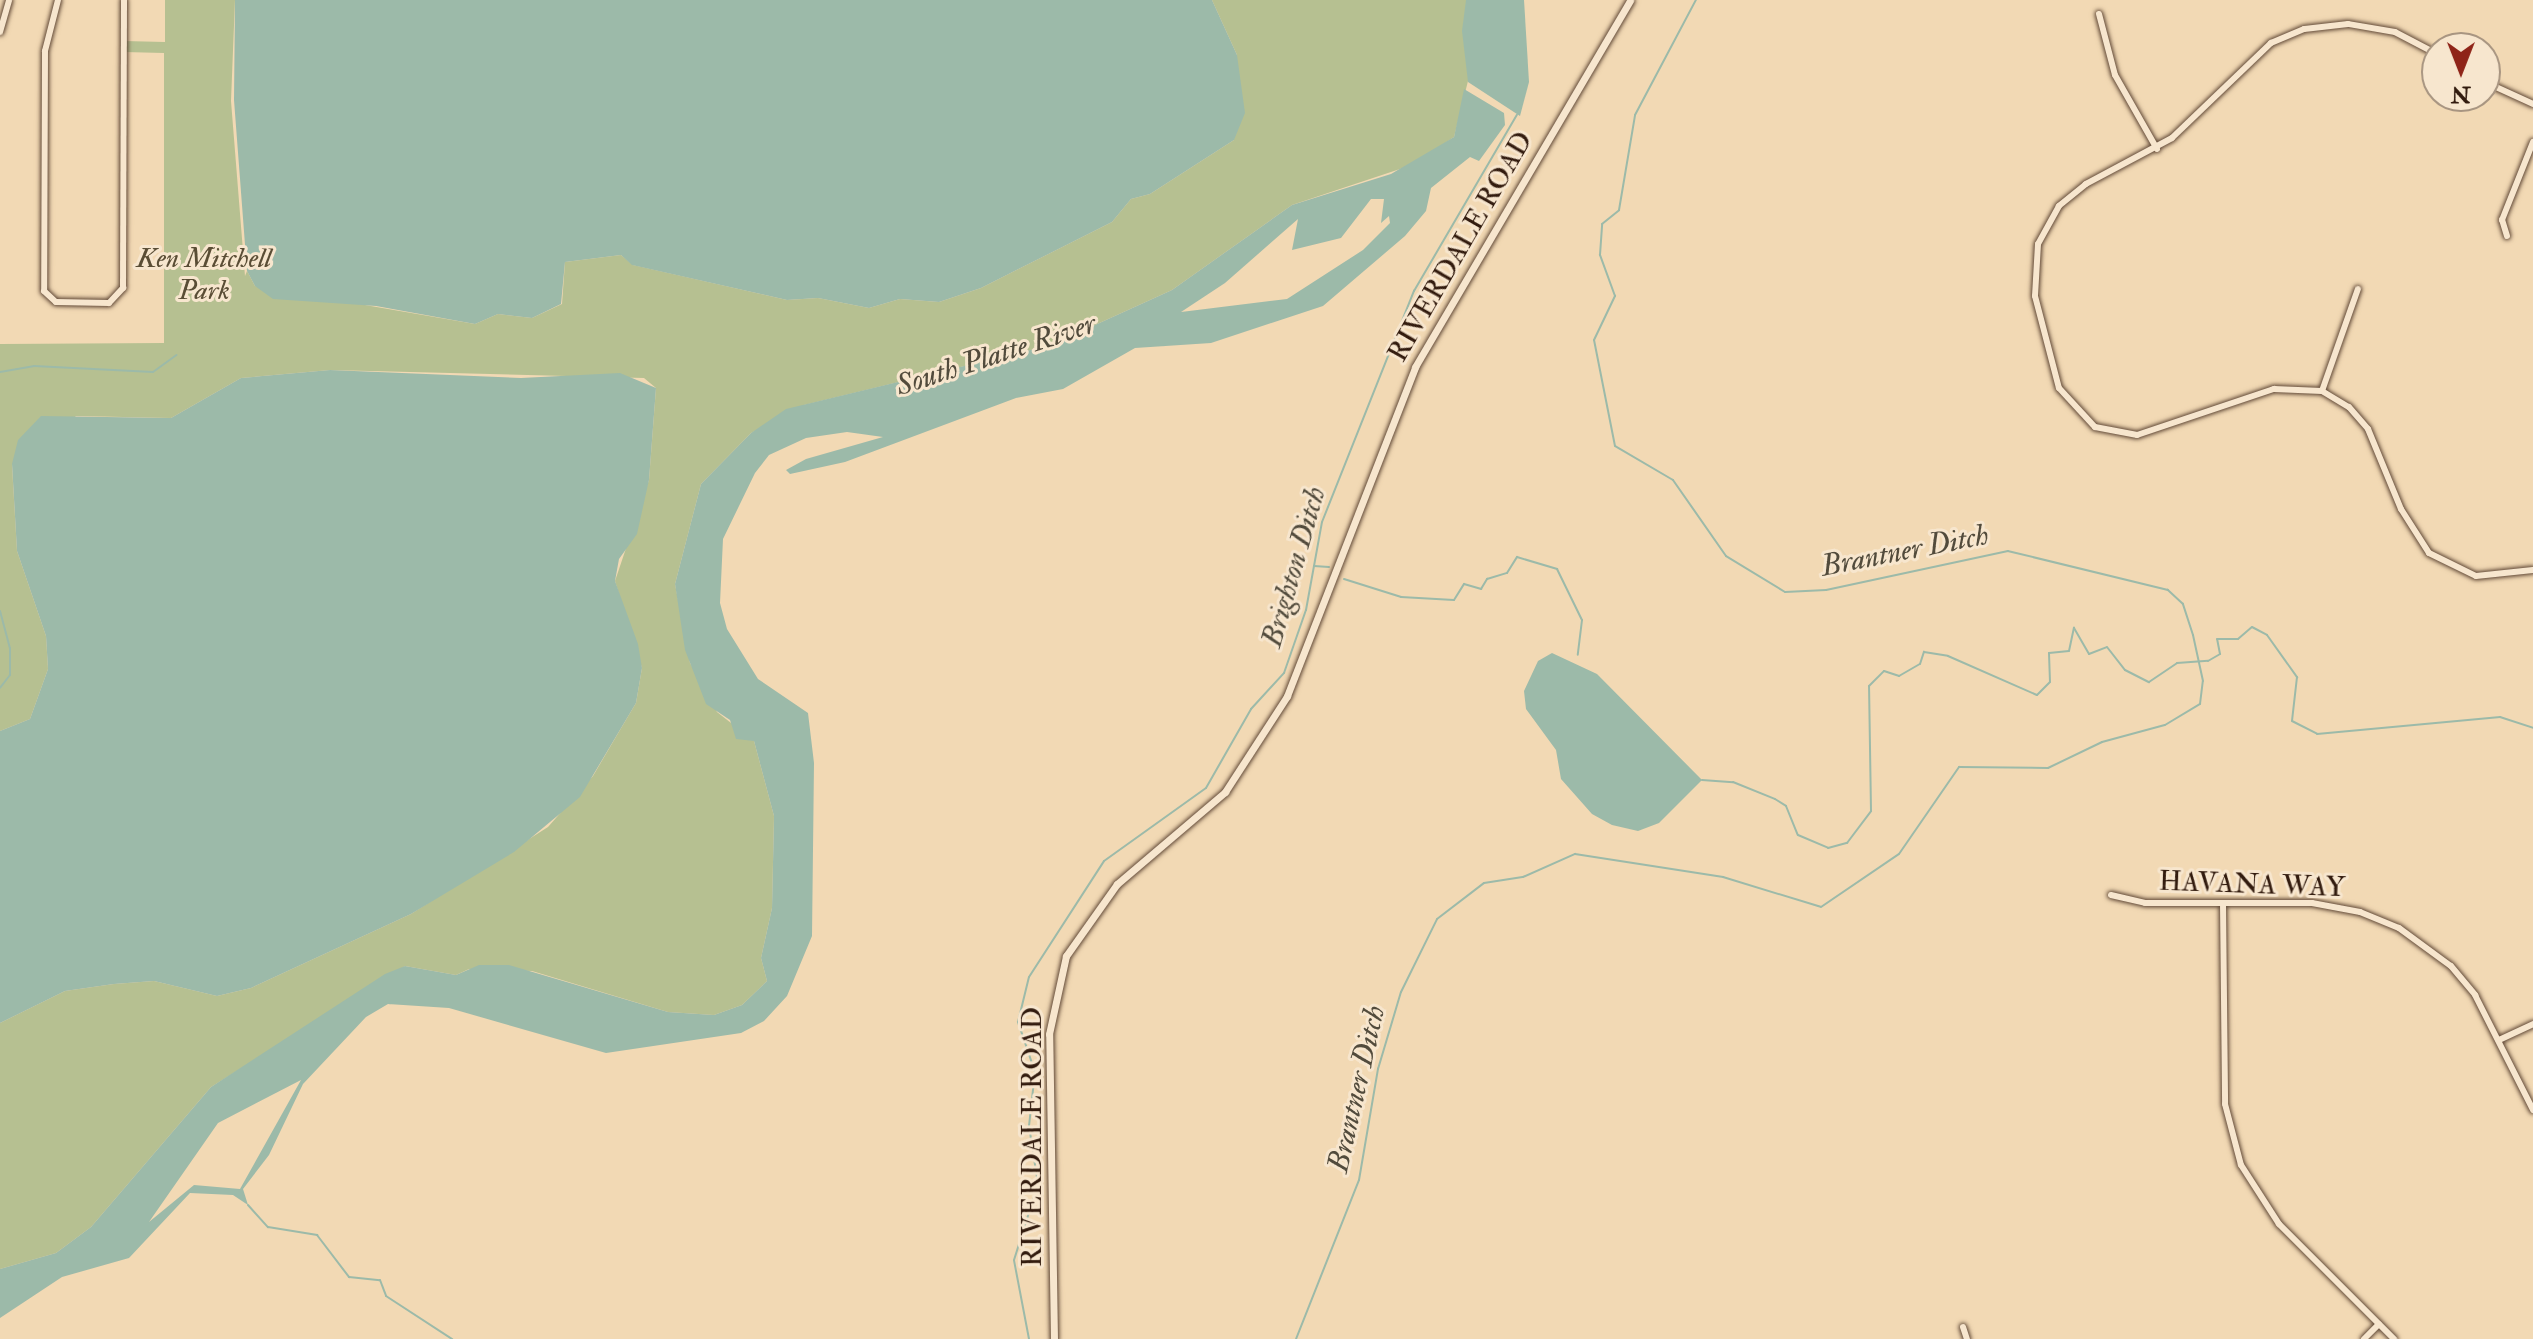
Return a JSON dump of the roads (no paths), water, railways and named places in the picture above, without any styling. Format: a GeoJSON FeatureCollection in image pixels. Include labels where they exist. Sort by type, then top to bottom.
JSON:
{"type":"FeatureCollection","features":[{"type":"Feature","properties":{"kind":"street"},"geometry":{"type":"LineString","coordinates":[[0,28],[9,0]]}},
{"type":"Feature","properties":{"kind":"street"},"geometry":{"type":"LineString","coordinates":[[58,0],[45,51],[44,291],[56,302],[113,302],[121,296],[124,274],[124,0]]}},
{"type":"Feature","properties":{"kind":"street","name":"RIVERDALE ROAD"},"geometry":{"type":"LineString","coordinates":[[1054,1339],[1049,1034],[1066,956],[1117,884],[1225,792],[1281,706],[1420,356],[1630,0]]}},
{"type":"Feature","properties":{"kind":"street"},"geometry":{"type":"LineString","coordinates":[[2099,14],[2115,75],[2157,149]]}},
{"type":"Feature","properties":{"kind":"street"},"geometry":{"type":"LineString","coordinates":[[2421,45],[2401,34],[2366,26],[2294,32],[2247,60],[2157,149],[2073,192],[2046,223],[2038,244],[2034,287],[2056,380],[2087,422],[2108,433],[2137,435],[2274,389],[2322,391],[2349,406],[2368,429],[2401,509],[2429,553],[2476,576],[2533,570]]}},
{"type":"Feature","properties":{"kind":"street"},"geometry":{"type":"LineString","coordinates":[[2501,89],[2533,104]]}},
{"type":"Feature","properties":{"kind":"street"},"geometry":{"type":"LineString","coordinates":[[2507,236],[2502,220],[2533,142]]}},
{"type":"Feature","properties":{"kind":"street"},"geometry":{"type":"LineString","coordinates":[[2322,391],[2358,289]]}},
{"type":"Feature","properties":{"kind":"street","name":"HAVANA WAY"},"geometry":{"type":"LineString","coordinates":[[2111,895],[2145,903],[2338,906],[2399,928],[2460,976],[2499,1040],[2533,1110]]}},
{"type":"Feature","properties":{"kind":"street"},"geometry":{"type":"LineString","coordinates":[[2223,903],[2224,1096],[2241,1165],[2280,1225],[2394,1339]]}},
{"type":"Feature","properties":{"kind":"street"},"geometry":{"type":"LineString","coordinates":[[2499,1040],[2533,1024]]}},
{"type":"Feature","properties":{"kind":"street"},"geometry":{"type":"LineString","coordinates":[[2364,1339],[2379,1324]]}},
{"type":"Feature","properties":{"kind":"street"},"geometry":{"type":"LineString","coordinates":[[1963,1327],[1967,1339]]}},
{"type":"Feature","properties":{"kind":"waterway","name":"Brantner Ditch"},"geometry":{"type":"LineString","coordinates":[[1296,1339],[1359,1180],[1378,1069],[1401,992],[1437,919],[1484,883],[1523,877],[1575,854],[1723,877],[1821,907],[1899,854],[1959,767],[2048,768],[2102,742],[2165,725],[2200,704],[2203,681],[2193,635],[2183,604],[2168,590],[2008,551],[1826,590],[1785,592],[1726,556],[1673,480],[1615,446],[1594,340],[1615,296],[1600,255],[1602,224],[1619,210],[1635,115],[1696,0]]}},
{"type":"Feature","properties":{"kind":"waterway","name":"Brighton Ditch"},"geometry":{"type":"LineString","coordinates":[[1029,1339],[1014,1260],[1038,1184],[1029,1126],[1035,1072],[1018,1022],[1029,977],[1104,861],[1206,788],[1251,709],[1284,673],[1306,610],[1322,522],[1414,291],[1517,115]]}},
{"type":"Feature","properties":{"kind":"waterway"},"geometry":{"type":"LineString","coordinates":[[0,372],[34,366],[153,372],[176,355]]}},
{"type":"Feature","properties":{"kind":"waterway"},"geometry":{"type":"LineString","coordinates":[[1344,579],[1401,597],[1454,600],[1464,584],[1481,589],[1487,579],[1507,573],[1517,557],[1557,569],[1582,620],[1578,655]]}},
{"type":"Feature","properties":{"kind":"waterway"},"geometry":{"type":"LineString","coordinates":[[1314,566],[1329,567]]}},
{"type":"Feature","properties":{"kind":"waterway"},"geometry":{"type":"LineString","coordinates":[[0,611],[10,648],[10,675],[0,688]]}},
{"type":"Feature","properties":{"kind":"waterway"},"geometry":{"type":"LineString","coordinates":[[1702,780],[1733,782],[1775,799],[1786,806],[1798,835],[1828,848],[1847,843],[1871,811],[1869,686],[1884,671],[1899,676],[1920,664],[1924,652],[1948,656],[2037,695],[2050,682],[2049,653],[2069,651],[2074,628],[2089,654],[2107,647],[2125,670],[2149,682],[2177,663],[2208,661],[2220,654],[2217,639],[2238,639],[2252,627],[2267,635],[2297,677],[2292,721],[2317,734],[2500,717],[2533,728]]}},
{"type":"Feature","properties":{"kind":"waterway"},"geometry":{"type":"LineString","coordinates":[[248,1205],[268,1227],[317,1235],[349,1277],[380,1280],[386,1296],[452,1339]]}},
{"type":"Feature","properties":{"kind":"park label","name":"Ken Mitchell Park"},"geometry":{"type":"Point","coordinates":[204,275]}},
{"type":"Feature","properties":{"kind":"water label","name":"South Platte River"},"geometry":{"type":"Point","coordinates":[996,355]}}]}
